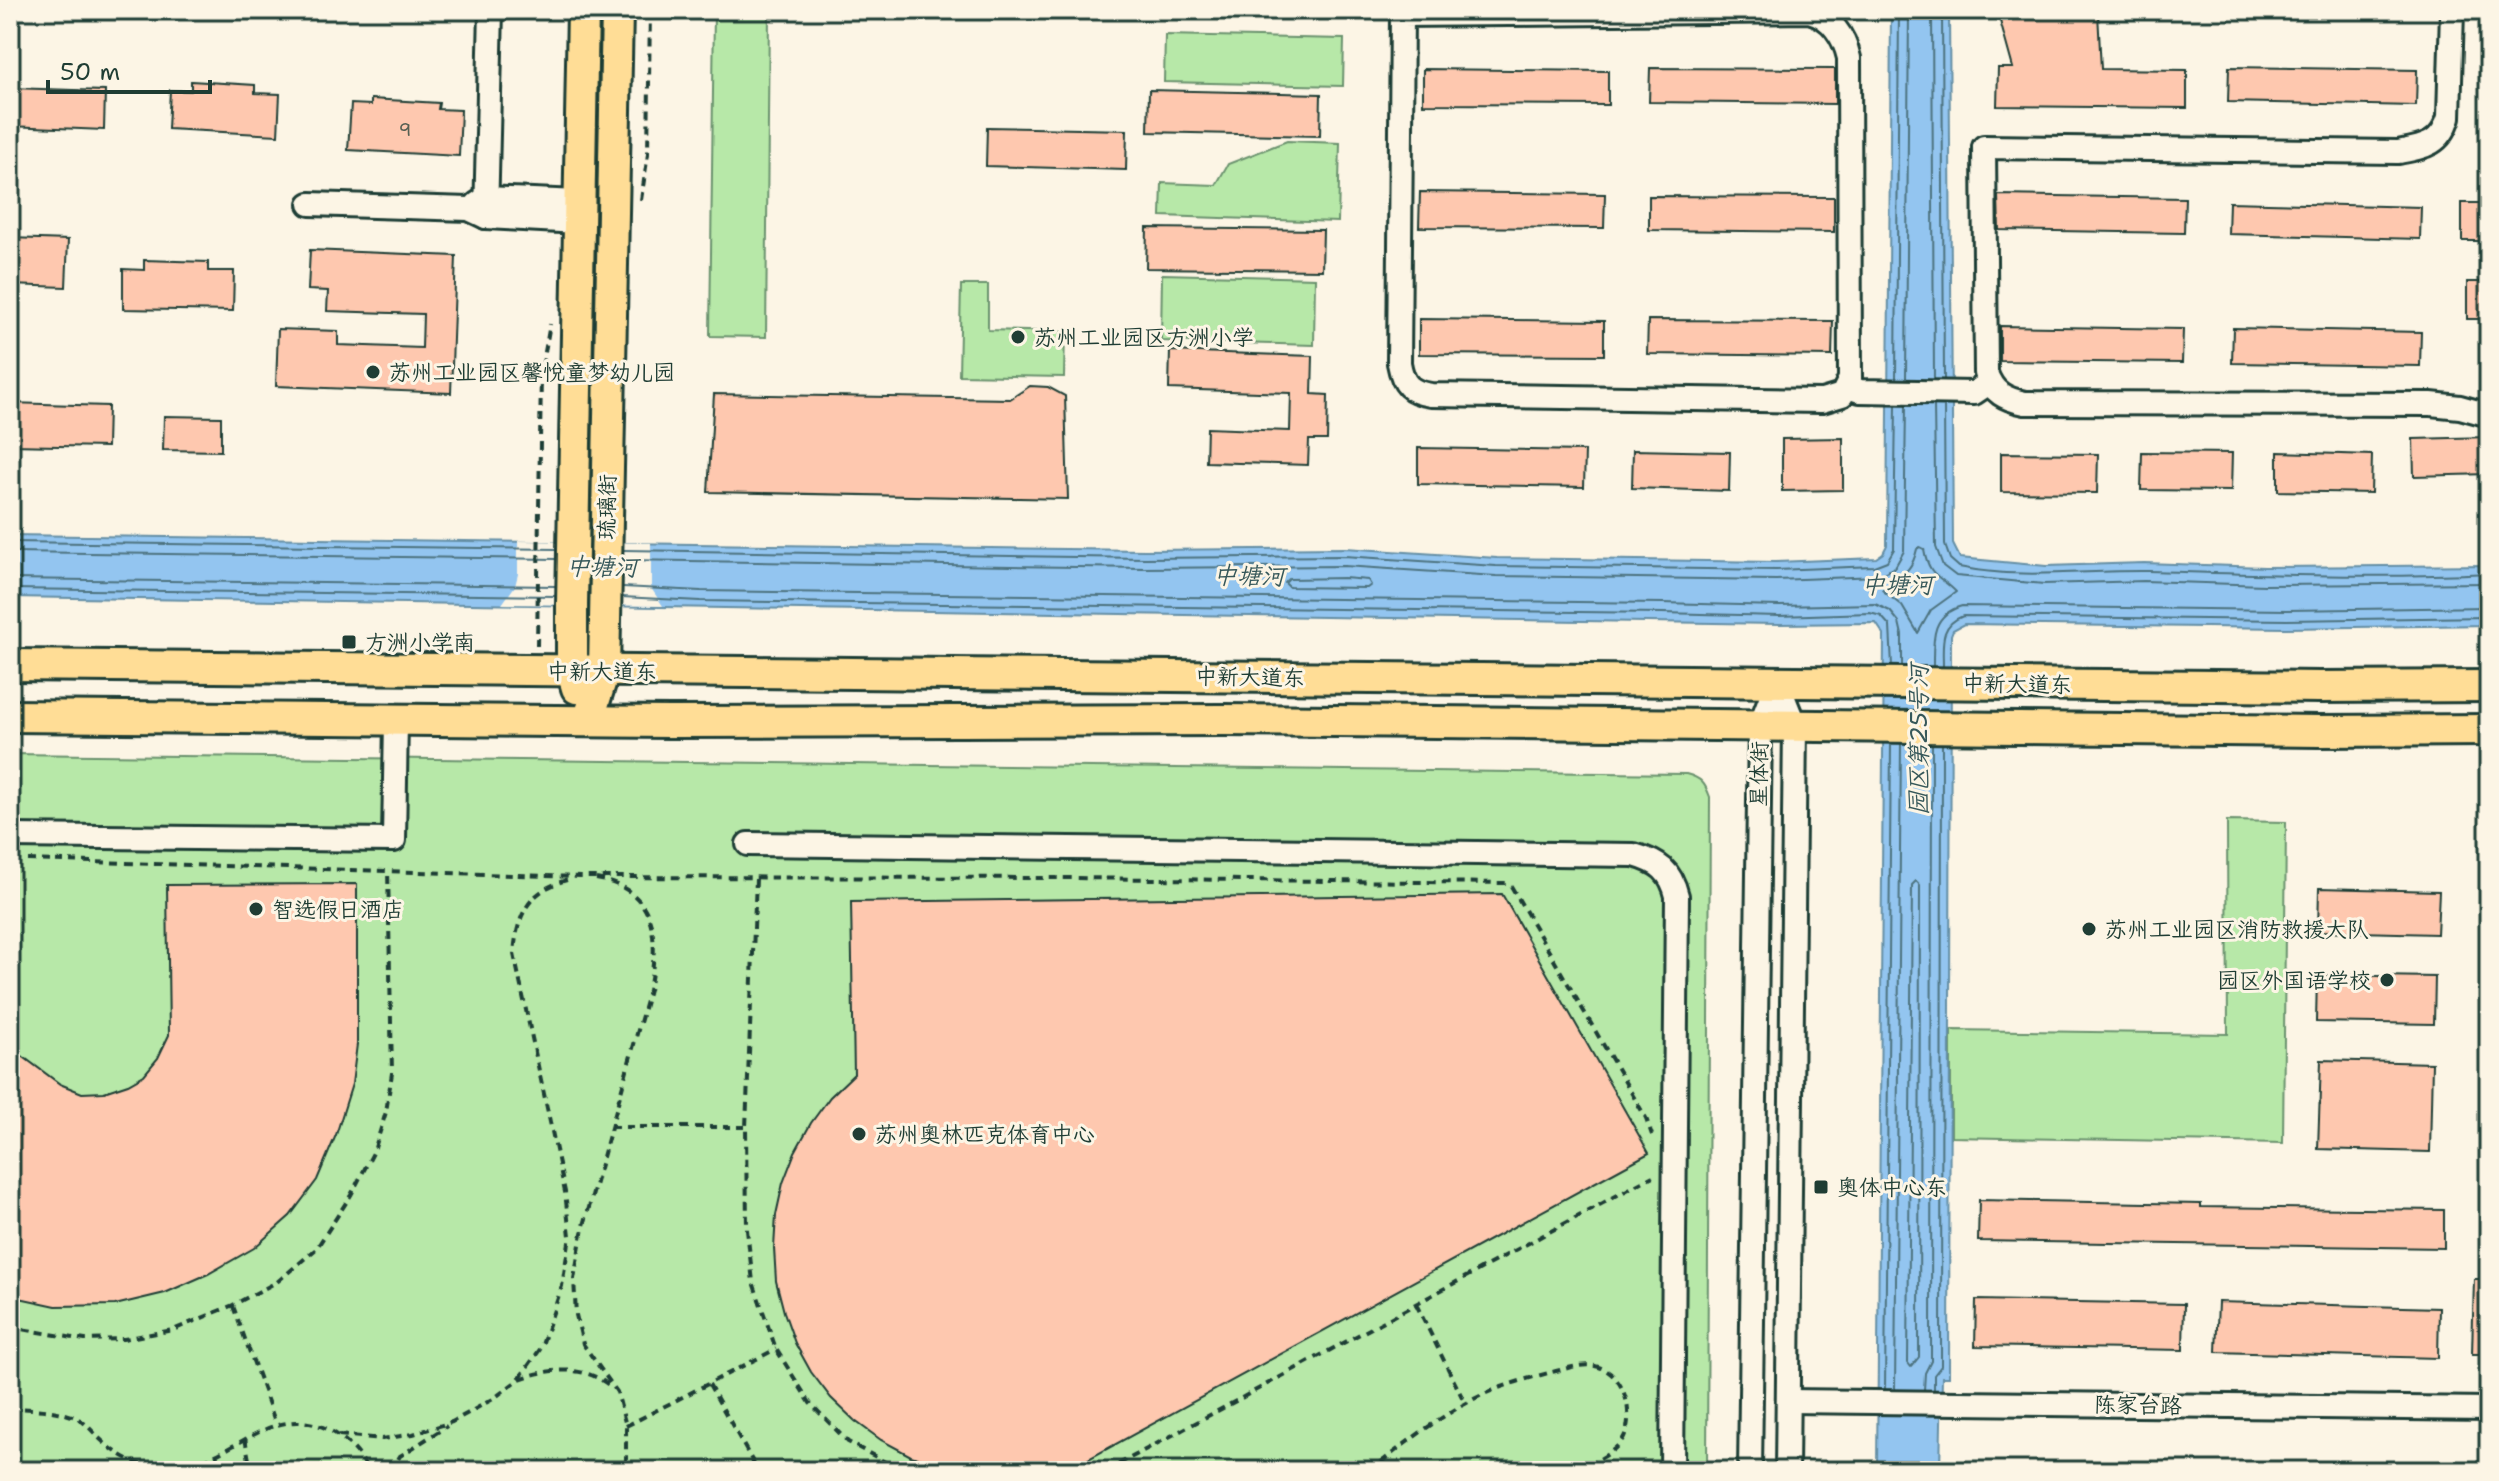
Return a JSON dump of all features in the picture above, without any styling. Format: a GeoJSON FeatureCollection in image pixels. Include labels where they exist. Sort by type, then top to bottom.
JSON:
{"type":"FeatureCollection","features":[{"type":"Feature","properties":{"kind":"main road","name":"琉璃街"},"geometry":{"type":"LineString","coordinates":[[583,10],[572,671],[588,721]]}},
{"type":"Feature","properties":{"kind":"main road","name":"琉璃街"},"geometry":{"type":"LineString","coordinates":[[588,721],[604,671],[617,10]]}},
{"type":"Feature","properties":{"kind":"main road","name":"中新大道东"},"geometry":{"type":"LineString","coordinates":[[10,665],[2319,687],[2489,686]]}},
{"type":"Feature","properties":{"kind":"main road","name":"中新大道东"},"geometry":{"type":"LineString","coordinates":[[10,716],[588,721],[1224,720],[2489,730]]}},
{"type":"Feature","properties":{"kind":"street"},"geometry":{"type":"LineString","coordinates":[[481,208],[491,10]]}},
{"type":"Feature","properties":{"kind":"street"},"geometry":{"type":"LineString","coordinates":[[2452,10],[2449,117],[2445,130],[2437,140],[2421,148],[2382,152],[1984,147],[1984,361],[1989,383],[1999,394],[2025,403],[2431,404],[2460,407],[2489,415]]}},
{"type":"Feature","properties":{"kind":"street"},"geometry":{"type":"LineString","coordinates":[[1637,11],[1809,11],[1822,14],[1847,48],[1850,71],[1848,387],[1842,395],[1822,401],[1415,393],[1406,385],[1399,363],[1402,15],[1637,11]]}},
{"type":"Feature","properties":{"kind":"street"},"geometry":{"type":"LineString","coordinates":[[310,204],[579,212]]}},
{"type":"Feature","properties":{"kind":"street"},"geometry":{"type":"LineString","coordinates":[[1848,387],[1860,391],[1974,393],[1989,383]]}},
{"type":"Feature","properties":{"kind":"street","name":"星体街"},"geometry":{"type":"LineString","coordinates":[[1750,1471],[1760,725],[1777,681]]}},
{"type":"Feature","properties":{"kind":"street","name":"星体街"},"geometry":{"type":"LineString","coordinates":[[1777,681],[1795,726],[1787,1471]]}},
{"type":"Feature","properties":{"kind":"street"},"geometry":{"type":"LineString","coordinates":[[10,836],[394,840],[396,720]]}},
{"type":"Feature","properties":{"kind":"street"},"geometry":{"type":"LineString","coordinates":[[748,844],[1634,855],[1660,865],[1674,883],[1677,896],[1672,1471]]}},
{"type":"Feature","properties":{"kind":"street","name":"陈家台路"},"geometry":{"type":"LineString","coordinates":[[1788,1401],[2489,1409]]}},
{"type":"Feature","properties":{"kind":"path"},"geometry":{"type":"LineString","coordinates":[[538,604],[541,374],[551,317]]}},
{"type":"Feature","properties":{"kind":"path"},"geometry":{"type":"LineString","coordinates":[[26,860],[580,877],[1506,883],[1511,886],[1646,1118],[1652,1136]]}},
{"type":"Feature","properties":{"kind":"path"},"geometry":{"type":"LineString","coordinates":[[10,1327],[85,1340],[124,1339],[173,1330],[233,1305],[277,1282],[316,1249],[351,1195],[374,1151],[386,1112],[392,1073],[388,870]]}},
{"type":"Feature","properties":{"kind":"path"},"geometry":{"type":"LineString","coordinates":[[391,1471],[400,1456],[411,1447],[493,1399],[518,1380],[541,1348],[562,1286],[570,1236],[565,1192],[514,954],[517,925],[525,908],[539,893],[557,882],[580,877],[612,882],[632,894],[647,913],[655,937],[655,960],[649,990],[582,1233],[574,1279],[576,1315],[583,1344],[616,1390],[626,1426],[626,1471]]}},
{"type":"Feature","properties":{"kind":"path"},"geometry":{"type":"LineString","coordinates":[[756,879],[746,1127],[747,1230],[753,1282],[776,1349],[810,1403],[848,1442],[902,1471]]}},
{"type":"Feature","properties":{"kind":"path"},"geometry":{"type":"LineString","coordinates":[[611,1127],[746,1127]]}},
{"type":"Feature","properties":{"kind":"path"},"geometry":{"type":"LineString","coordinates":[[1106,1471],[1654,1175],[1654,1191]]}},
{"type":"Feature","properties":{"kind":"path"},"geometry":{"type":"LineString","coordinates":[[1416,1304],[1466,1405]]}},
{"type":"Feature","properties":{"kind":"path"},"geometry":{"type":"LineString","coordinates":[[233,1305],[276,1424]]}},
{"type":"Feature","properties":{"kind":"path"},"geometry":{"type":"LineString","coordinates":[[626,1426],[776,1349]]}},
{"type":"Feature","properties":{"kind":"path"},"geometry":{"type":"LineString","coordinates":[[1370,1471],[1418,1434],[1483,1394],[1579,1366],[1596,1366],[1610,1374],[1626,1393],[1628,1417],[1623,1438],[1599,1461],[1574,1471]]}},
{"type":"Feature","properties":{"kind":"path"},"geometry":{"type":"LineString","coordinates":[[518,1380],[547,1371],[576,1372],[592,1375],[616,1390]]}},
{"type":"Feature","properties":{"kind":"path"},"geometry":{"type":"LineString","coordinates":[[709,1384],[758,1471]]}},
{"type":"Feature","properties":{"kind":"path"},"geometry":{"type":"LineString","coordinates":[[10,1408],[42,1409],[78,1419],[109,1447],[136,1464],[158,1468],[199,1463],[276,1424],[292,1421],[311,1423],[339,1435],[382,1439],[413,1434],[452,1422]]}},
{"type":"Feature","properties":{"kind":"path"},"geometry":{"type":"LineString","coordinates":[[339,1435],[356,1451],[368,1471]]}},
{"type":"Feature","properties":{"kind":"path"},"geometry":{"type":"LineString","coordinates":[[245,1438],[251,1471]]}},
{"type":"Feature","properties":{"kind":"green space"},"geometry":{"type":"Polygon","coordinates":[[[714,10],[769,10],[766,337],[710,336],[714,10]]]}},
{"type":"Feature","properties":{"kind":"green space"},"geometry":{"type":"Polygon","coordinates":[[[1165,35],[1344,39],[1343,86],[1164,82],[1165,35]]]}},
{"type":"Feature","properties":{"kind":"green space"},"geometry":{"type":"Polygon","coordinates":[[[1287,141],[1340,143],[1338,222],[1161,216],[1162,183],[1216,185],[1228,164],[1287,141]]]}},
{"type":"Feature","properties":{"kind":"green space"},"geometry":{"type":"Polygon","coordinates":[[[1162,274],[1315,278],[1314,345],[1161,341],[1162,274]]]}},
{"type":"Feature","properties":{"kind":"green space"},"geometry":{"type":"Polygon","coordinates":[[[961,285],[988,285],[988,330],[1065,332],[1064,377],[959,375],[961,285]]]}},
{"type":"Feature","properties":{"kind":"green space","name":"苏州奥林匹克体育中心"},"geometry":{"type":"Polygon","coordinates":[[[10,754],[1686,774],[1695,777],[1710,797],[1707,1471],[10,1471],[10,754]]]}},
{"type":"Feature","properties":{"kind":"green space"},"geometry":{"type":"Polygon","coordinates":[[[2227,821],[2286,822],[2283,1143],[1951,1137],[1951,1030],[2228,1034],[2227,821]]]}},
{"type":"Feature","properties":{"kind":"water"},"geometry":{"type":"Polygon","coordinates":[[[1891,10],[1949,10],[1953,544],[1960,558],[2046,566],[2144,563],[2265,567],[2489,565],[2489,625],[2287,628],[1964,624],[1953,630],[1949,1377],[1942,1377],[1940,1471],[1877,1471],[1884,635],[1876,623],[10,597],[10,535],[1145,550],[1345,548],[1497,558],[1776,562],[1876,558],[1887,545],[1891,10]]]}},
{"type":"Feature","properties":{"kind":"pier"},"geometry":{"type":"Polygon","coordinates":[[[518,541],[651,543],[651,588],[663,606],[502,604],[515,586],[518,541]]]}},
{"type":"Feature","properties":{"kind":"building"},"geometry":{"type":"Polygon","coordinates":[[[1997,10],[2098,13],[2101,69],[2187,70],[2187,108],[1997,106],[1998,68],[2013,68],[1997,10]]]}},
{"type":"Feature","properties":{"kind":"building"},"geometry":{"type":"Polygon","coordinates":[[[2229,67],[2417,70],[2416,106],[2228,102],[2229,67]]]}},
{"type":"Feature","properties":{"kind":"building"},"geometry":{"type":"Polygon","coordinates":[[[1650,68],[1835,69],[1835,104],[1649,102],[1650,68]]]}},
{"type":"Feature","properties":{"kind":"building"},"geometry":{"type":"Polygon","coordinates":[[[1423,69],[1608,71],[1608,105],[1423,104],[1423,69]]]}},
{"type":"Feature","properties":{"kind":"building"},"geometry":{"type":"Polygon","coordinates":[[[191,81],[255,85],[255,93],[280,94],[278,135],[168,129],[170,90],[191,91],[191,81]]]}},
{"type":"Feature","properties":{"kind":"building"},"geometry":{"type":"Polygon","coordinates":[[[10,88],[105,91],[104,130],[10,126],[10,88]]]}},
{"type":"Feature","properties":{"kind":"building"},"geometry":{"type":"Polygon","coordinates":[[[1149,90],[1321,94],[1320,136],[1148,132],[1149,90]]]}},
{"type":"Feature","properties":{"kind":"building"},"geometry":{"type":"Polygon","coordinates":[[[371,99],[439,103],[438,109],[461,110],[459,156],[348,150],[351,104],[371,105],[371,99]]]}},
{"type":"Feature","properties":{"kind":"building"},"geometry":{"type":"Polygon","coordinates":[[[987,127],[1127,130],[1126,170],[986,166],[987,127]]]}},
{"type":"Feature","properties":{"kind":"building"},"geometry":{"type":"Polygon","coordinates":[[[1420,192],[1605,194],[1604,228],[1419,227],[1420,192]]]}},
{"type":"Feature","properties":{"kind":"building"},"geometry":{"type":"Polygon","coordinates":[[[1998,195],[2185,198],[2184,233],[1999,230],[1998,195]]]}},
{"type":"Feature","properties":{"kind":"building"},"geometry":{"type":"Polygon","coordinates":[[[1649,196],[1834,197],[1834,232],[1649,230],[1649,196]]]}},
{"type":"Feature","properties":{"kind":"building"},"geometry":{"type":"Polygon","coordinates":[[[2229,202],[2421,207],[2420,239],[2228,234],[2229,202]]]}},
{"type":"Feature","properties":{"kind":"building"},"geometry":{"type":"Polygon","coordinates":[[[2462,203],[2489,203],[2489,241],[2462,241],[2462,203]]]}},
{"type":"Feature","properties":{"kind":"building"},"geometry":{"type":"Polygon","coordinates":[[[1147,228],[1323,230],[1322,270],[1146,268],[1147,228]]]}},
{"type":"Feature","properties":{"kind":"building"},"geometry":{"type":"Polygon","coordinates":[[[10,238],[68,240],[66,287],[10,285],[10,238]]]}},
{"type":"Feature","properties":{"kind":"building"},"geometry":{"type":"Polygon","coordinates":[[[310,250],[456,256],[451,393],[276,386],[278,329],[338,331],[338,345],[422,348],[423,314],[327,311],[328,291],[308,290],[310,250]]]}},
{"type":"Feature","properties":{"kind":"building"},"geometry":{"type":"Polygon","coordinates":[[[144,260],[208,262],[208,271],[234,271],[233,311],[123,309],[123,269],[144,270],[144,260]]]}},
{"type":"Feature","properties":{"kind":"building"},"geometry":{"type":"Polygon","coordinates":[[[2467,282],[2489,282],[2489,319],[2467,319],[2467,282]]]}},
{"type":"Feature","properties":{"kind":"building"},"geometry":{"type":"Polygon","coordinates":[[[1419,319],[1604,321],[1604,355],[1419,354],[1419,319]]]}},
{"type":"Feature","properties":{"kind":"building"},"geometry":{"type":"Polygon","coordinates":[[[1648,320],[1833,321],[1832,356],[1647,354],[1648,320]]]}},
{"type":"Feature","properties":{"kind":"building"},"geometry":{"type":"Polygon","coordinates":[[[2000,326],[2183,329],[2182,363],[2000,361],[2000,326]]]}},
{"type":"Feature","properties":{"kind":"building"},"geometry":{"type":"Polygon","coordinates":[[[2233,328],[2421,332],[2420,366],[2232,363],[2233,328]]]}},
{"type":"Feature","properties":{"kind":"building"},"geometry":{"type":"Polygon","coordinates":[[[1170,351],[1313,356],[1312,394],[1328,395],[1327,440],[1309,440],[1308,465],[1206,462],[1207,428],[1290,431],[1291,393],[1169,389],[1170,351]]]}},
{"type":"Feature","properties":{"kind":"building"},"geometry":{"type":"Polygon","coordinates":[[[1030,386],[1048,387],[1065,396],[1068,499],[708,492],[714,394],[1010,399],[1030,386]]]}},
{"type":"Feature","properties":{"kind":"building"},"geometry":{"type":"Polygon","coordinates":[[[10,403],[108,406],[107,447],[10,445],[10,403]]]}},
{"type":"Feature","properties":{"kind":"building"},"geometry":{"type":"Polygon","coordinates":[[[164,416],[221,417],[221,451],[163,450],[164,416]]]}},
{"type":"Feature","properties":{"kind":"building"},"geometry":{"type":"Polygon","coordinates":[[[2489,437],[2489,474],[2414,476],[2413,439],[2489,437]]]}},
{"type":"Feature","properties":{"kind":"building"},"geometry":{"type":"Polygon","coordinates":[[[1843,438],[1843,490],[1782,491],[1782,439],[1843,438]]]}},
{"type":"Feature","properties":{"kind":"building"},"geometry":{"type":"Polygon","coordinates":[[[1418,448],[1585,451],[1584,487],[1418,484],[1418,448]]]}},
{"type":"Feature","properties":{"kind":"building"},"geometry":{"type":"Polygon","coordinates":[[[1633,450],[1730,452],[1729,491],[1632,488],[1633,450]]]}},
{"type":"Feature","properties":{"kind":"building"},"geometry":{"type":"Polygon","coordinates":[[[2142,452],[2232,453],[2231,491],[2141,490],[2142,452]]]}},
{"type":"Feature","properties":{"kind":"building"},"geometry":{"type":"Polygon","coordinates":[[[2278,452],[2372,455],[2371,493],[2278,491],[2278,452]]]}},
{"type":"Feature","properties":{"kind":"building"},"geometry":{"type":"Polygon","coordinates":[[[2001,453],[2098,454],[2097,493],[2001,492],[2001,453]]]}},
{"type":"Feature","properties":{"kind":"building"},"geometry":{"type":"Polygon","coordinates":[[[357,884],[357,1044],[352,1084],[336,1135],[317,1180],[290,1216],[254,1248],[208,1274],[165,1293],[115,1305],[56,1306],[10,1296],[10,1047],[60,1084],[82,1093],[104,1092],[128,1084],[144,1075],[158,1058],[169,1035],[167,885],[357,884]]]}},
{"type":"Feature","properties":{"kind":"building"},"geometry":{"type":"Polygon","coordinates":[[[2319,888],[2439,891],[2437,934],[2318,931],[2319,888]]]}},
{"type":"Feature","properties":{"kind":"building"},"geometry":{"type":"Polygon","coordinates":[[[1502,894],[1649,1153],[1074,1467],[1072,1464],[1044,1471],[962,1471],[911,1456],[855,1421],[831,1398],[811,1372],[795,1343],[776,1281],[776,1215],[783,1183],[811,1123],[830,1097],[854,1074],[851,902],[1502,894]]]}},
{"type":"Feature","properties":{"kind":"building"},"geometry":{"type":"Polygon","coordinates":[[[2317,975],[2435,977],[2434,1024],[2316,1022],[2317,975]]]}},
{"type":"Feature","properties":{"kind":"building"},"geometry":{"type":"Polygon","coordinates":[[[2321,1060],[2432,1063],[2430,1152],[2318,1149],[2321,1060]]]}},
{"type":"Feature","properties":{"kind":"building"},"geometry":{"type":"Polygon","coordinates":[[[1979,1200],[2444,1210],[2444,1248],[1978,1241],[1979,1200]]]}},
{"type":"Feature","properties":{"kind":"building"},"geometry":{"type":"Polygon","coordinates":[[[2474,1279],[2489,1279],[2489,1354],[2472,1354],[2474,1279]]]}},
{"type":"Feature","properties":{"kind":"building"},"geometry":{"type":"Polygon","coordinates":[[[1976,1300],[2184,1304],[2183,1350],[1975,1346],[1976,1300]]]}},
{"type":"Feature","properties":{"kind":"building"},"geometry":{"type":"Polygon","coordinates":[[[2218,1302],[2439,1308],[2438,1358],[2216,1352],[2218,1302]]]}},
{"type":"Feature","properties":{"kind":"place","name":"苏州工业园区方洲小学"},"geometry":{"type":"Point","coordinates":[1018,337]}},
{"type":"Feature","properties":{"kind":"place","name":"苏州工业园区馨悦童梦幼儿园"},"geometry":{"type":"Point","coordinates":[373,372]}},
{"type":"Feature","properties":{"kind":"place","name":"方洲小学南"},"geometry":{"type":"Point","coordinates":[349,642]}},
{"type":"Feature","properties":{"kind":"place","name":"智选假日酒店"},"geometry":{"type":"Point","coordinates":[256,909]}},
{"type":"Feature","properties":{"kind":"place","name":"苏州工业园区消防救援大队"},"geometry":{"type":"Point","coordinates":[2089,929]}},
{"type":"Feature","properties":{"kind":"place","name":"园区外国语学校"},"geometry":{"type":"Point","coordinates":[2387,980]}},
{"type":"Feature","properties":{"kind":"place","name":"苏州奥林匹克体育中心"},"geometry":{"type":"Point","coordinates":[859,1134]}},
{"type":"Feature","properties":{"kind":"place","name":"奥体中心东"},"geometry":{"type":"Point","coordinates":[1821,1187]}},
{"type":"Feature","properties":{"kind":"water label","name":"中塘河"},"geometry":{"type":"Point","coordinates":[602,567]}},
{"type":"Feature","properties":{"kind":"water label","name":"中塘河"},"geometry":{"type":"Point","coordinates":[1249,576]}},
{"type":"Feature","properties":{"kind":"water label","name":"中塘河"},"geometry":{"type":"Point","coordinates":[1897,585]}},
{"type":"Feature","properties":{"kind":"water label","name":"园区第25号河"},"geometry":{"type":"Point","coordinates":[1919,740]}}]}
